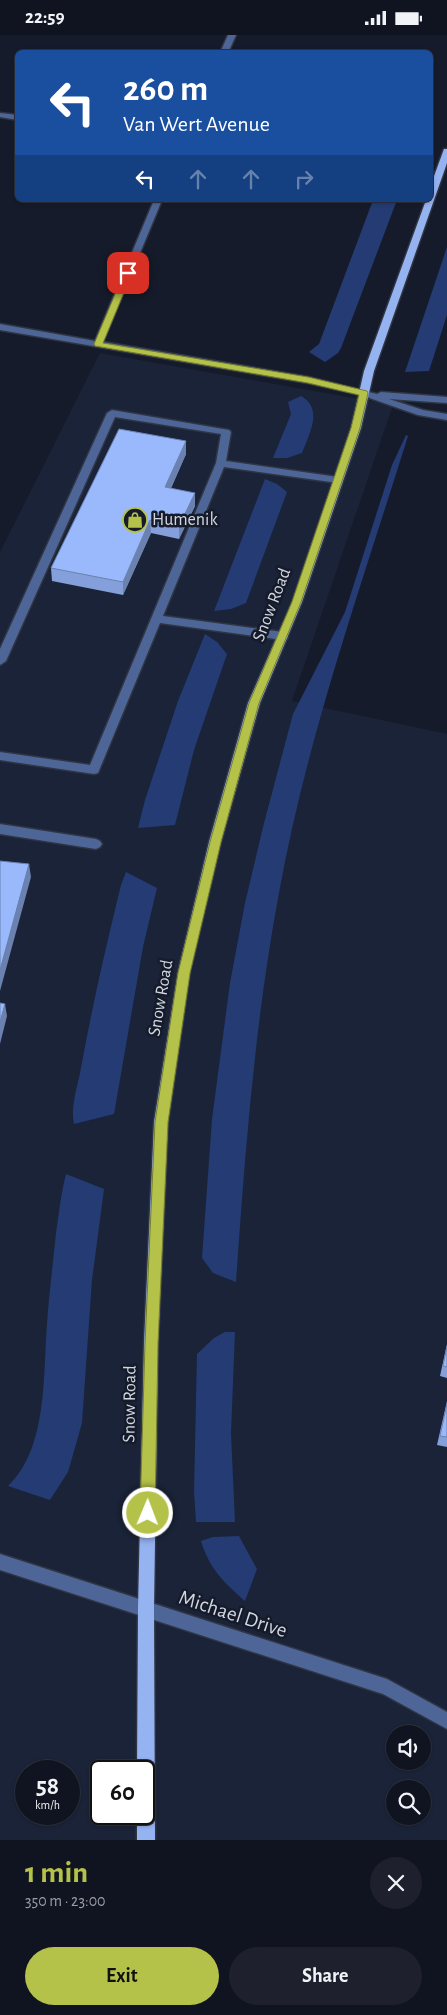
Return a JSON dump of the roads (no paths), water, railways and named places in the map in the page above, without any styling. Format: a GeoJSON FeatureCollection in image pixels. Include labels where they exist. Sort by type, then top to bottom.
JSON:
{"type":"FeatureCollection","features":[{"type":"Feature","properties":{"kind":"main road","name":"Snow Road"},"geometry":{"type":"LineString","coordinates":[[433,191],[447,151]]}},
{"type":"Feature","properties":{"kind":"main road","name":"Snow Road"},"geometry":{"type":"LineString","coordinates":[[146,1840],[146,1608],[151,1343],[161,1122],[184,973],[213,851],[254,703],[297,602],[356,428],[369,371],[429,202]]}},
{"type":"Feature","properties":{"kind":"street"},"geometry":{"type":"LineString","coordinates":[[225,50],[232,35]]}},
{"type":"Feature","properties":{"kind":"street"},"geometry":{"type":"LineString","coordinates":[[0,115],[15,118]]}},
{"type":"Feature","properties":{"kind":"street"},"geometry":{"type":"LineString","coordinates":[[98,344],[157,202]]}},
{"type":"Feature","properties":{"kind":"street"},"geometry":{"type":"LineString","coordinates":[[0,327],[308,380],[364,393],[421,413],[447,417]]}},
{"type":"Feature","properties":{"kind":"street"},"geometry":{"type":"LineString","coordinates":[[364,393],[447,401]]}},
{"type":"Feature","properties":{"kind":"street"},"geometry":{"type":"LineString","coordinates":[[0,661],[112,413],[226,433],[221,463],[94,770],[0,756]]}},
{"type":"Feature","properties":{"kind":"street"},"geometry":{"type":"LineString","coordinates":[[221,463],[338,480]]}},
{"type":"Feature","properties":{"kind":"street"},"geometry":{"type":"LineString","coordinates":[[157,619],[283,636]]}},
{"type":"Feature","properties":{"kind":"street"},"geometry":{"type":"LineString","coordinates":[[0,829],[96,843]]}},
{"type":"Feature","properties":{"kind":"street","name":"Michael Drive"},"geometry":{"type":"LineString","coordinates":[[0,1562],[387,1687],[447,1721]]}},
{"type":"Feature","properties":{"kind":"place","name":"Humenik"},"geometry":{"type":"Point","coordinates":[135,520]}}]}
